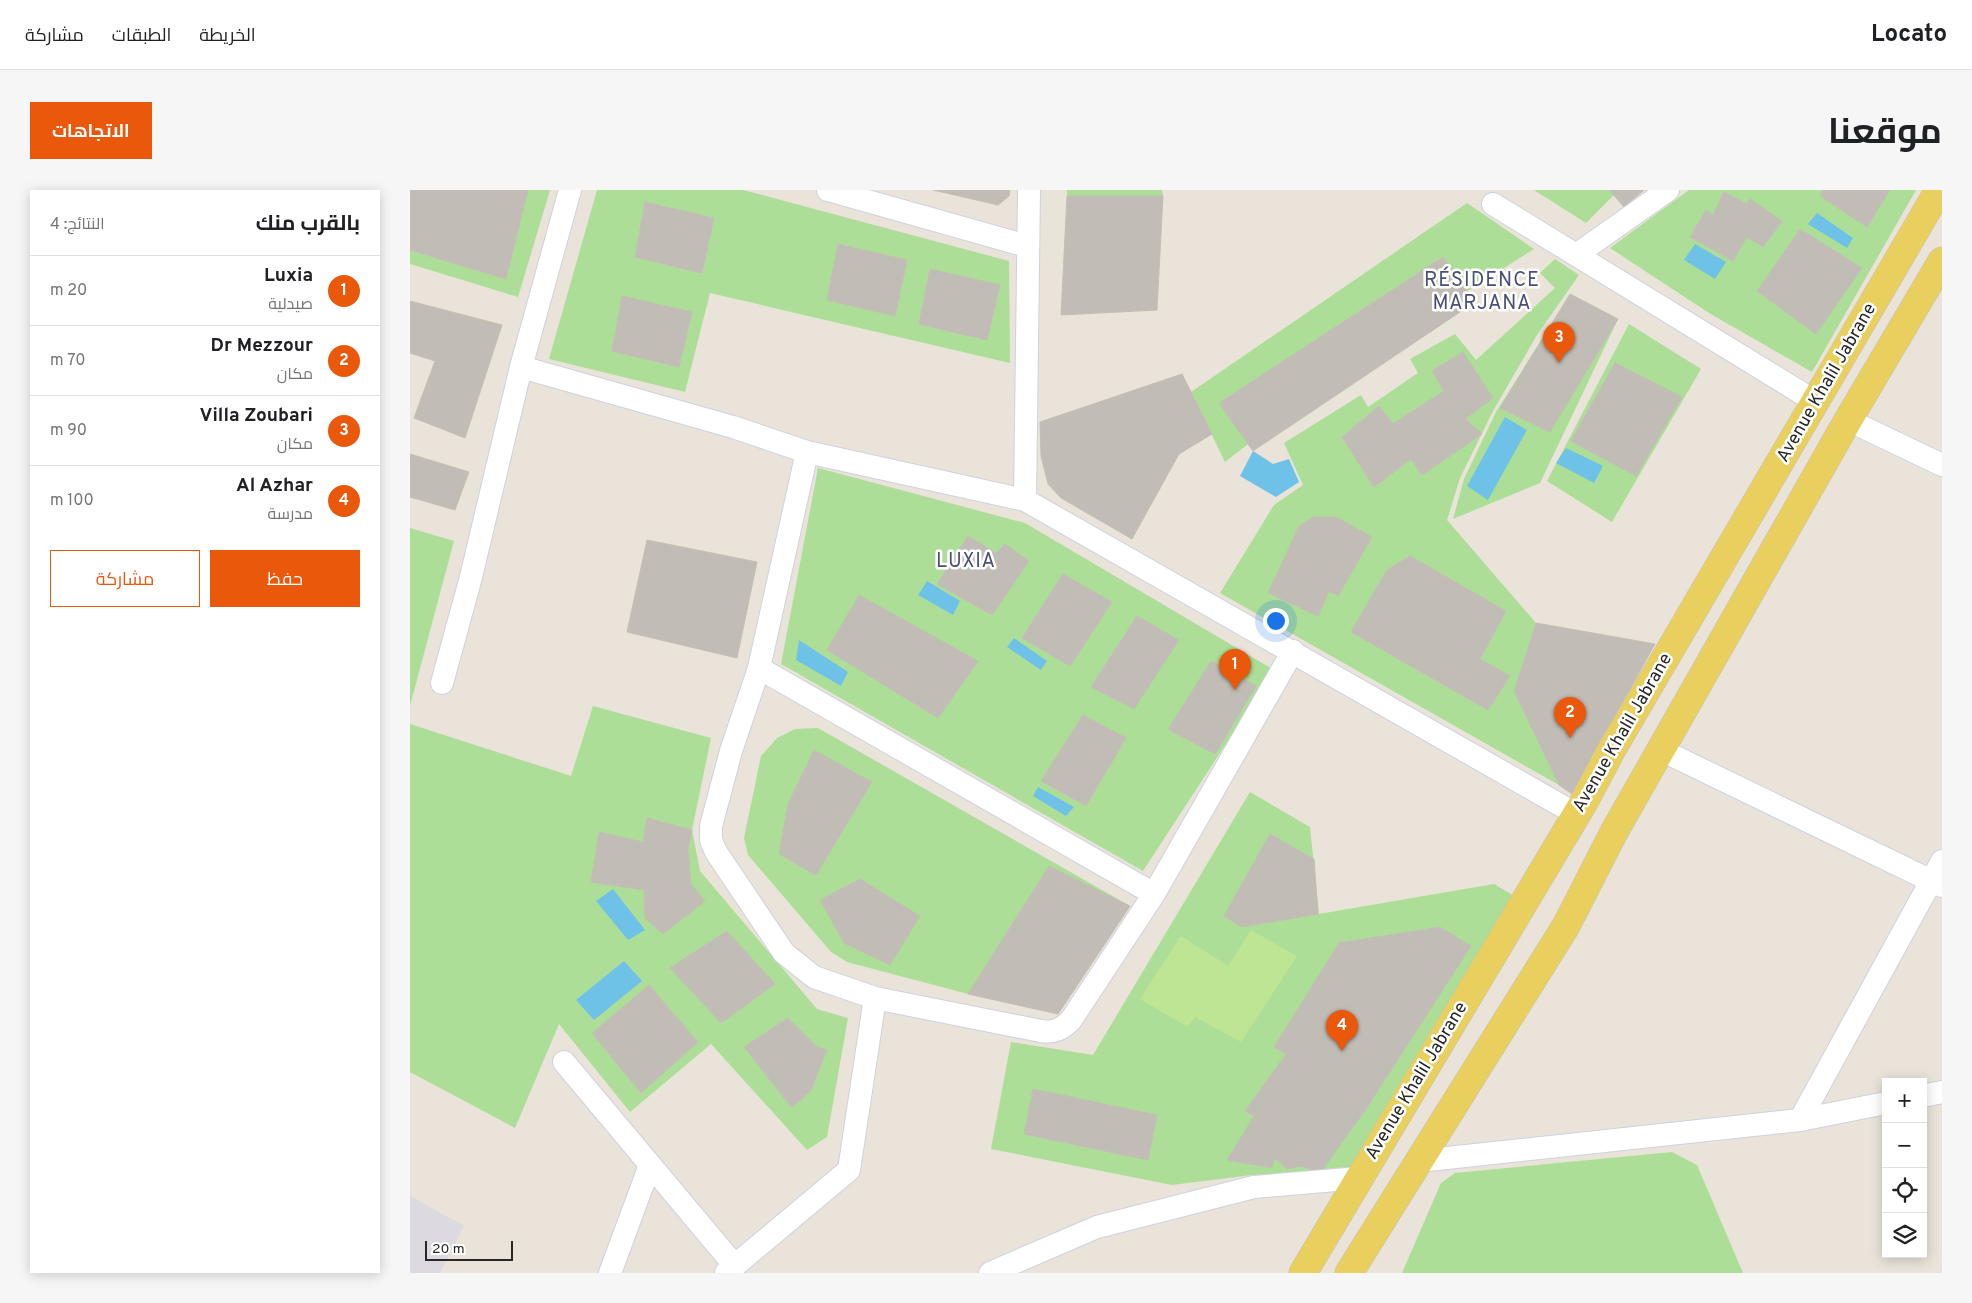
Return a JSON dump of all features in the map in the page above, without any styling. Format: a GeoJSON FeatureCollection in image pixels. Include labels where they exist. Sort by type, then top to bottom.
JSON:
{"type":"FeatureCollection","features":[{"type":"Feature","properties":{"kind":"main road","name":"Avenue Khalil Jabrane"},"geometry":{"type":"LineString","coordinates":[[1303,1273],[1576,814],[1939,190]]}},
{"type":"Feature","properties":{"kind":"main road","name":"Avenue Khalil Jabrane"},"geometry":{"type":"LineString","coordinates":[[1349,1273],[1566,926],[1614,832],[1660,750],[1848,420],[1942,261]]}},
{"type":"Feature","properties":{"kind":"street"},"geometry":{"type":"LineString","coordinates":[[442,683],[471,577],[521,367],[570,190]]}},
{"type":"Feature","properties":{"kind":"street"},"geometry":{"type":"LineString","coordinates":[[828,190],[1027,246]]}},
{"type":"Feature","properties":{"kind":"street"},"geometry":{"type":"LineString","coordinates":[[1025,500],[1029,190]]}},
{"type":"Feature","properties":{"kind":"street"},"geometry":{"type":"LineString","coordinates":[[1576,255],[1668,190]]}},
{"type":"Feature","properties":{"kind":"street"},"geometry":{"type":"LineString","coordinates":[[1493,204],[1816,402]]}},
{"type":"Feature","properties":{"kind":"street"},"geometry":{"type":"LineString","coordinates":[[521,367],[733,427],[807,452],[1025,500],[1576,814]]}},
{"type":"Feature","properties":{"kind":"street"},"geometry":{"type":"LineString","coordinates":[[1848,420],[1942,465]]}},
{"type":"Feature","properties":{"kind":"street"},"geometry":{"type":"LineString","coordinates":[[807,452],[759,668],[731,751],[711,826],[711,840],[728,873],[784,953],[814,977],[875,998],[1051,1032],[1062,1029],[1072,1020],[1154,894],[1293,651]]}},
{"type":"Feature","properties":{"kind":"street"},"geometry":{"type":"LineString","coordinates":[[759,668],[1154,894]]}},
{"type":"Feature","properties":{"kind":"street"},"geometry":{"type":"LineString","coordinates":[[1660,750],[1938,876],[1800,1120]]}},
{"type":"Feature","properties":{"kind":"street"},"geometry":{"type":"LineString","coordinates":[[564,1062],[650,1165],[731,1269],[849,1170],[875,998]]}},
{"type":"Feature","properties":{"kind":"street"},"geometry":{"type":"LineString","coordinates":[[1927,1095],[1942,1092]]}},
{"type":"Feature","properties":{"kind":"street"},"geometry":{"type":"LineString","coordinates":[[1419,1161],[1800,1120],[1882,1104]]}},
{"type":"Feature","properties":{"kind":"street"},"geometry":{"type":"LineString","coordinates":[[610,1273],[650,1165]]}},
{"type":"Feature","properties":{"kind":"street"},"geometry":{"type":"LineString","coordinates":[[990,1273],[1096,1227],[1254,1187],[1359,1178]]}},
{"type":"Feature","properties":{"kind":"shaded area"},"geometry":{"type":"Polygon","coordinates":[[[410,1196],[464,1226],[440,1273],[410,1273],[410,1196]]]}},
{"type":"Feature","properties":{"kind":"green space"},"geometry":{"type":"Polygon","coordinates":[[[410,190],[550,190],[518,297],[410,264],[410,190]]]}},
{"type":"Feature","properties":{"kind":"green space"},"geometry":{"type":"Polygon","coordinates":[[[597,190],[743,190],[1009,261],[1010,363],[710,293],[685,392],[549,359],[597,190]]]}},
{"type":"Feature","properties":{"kind":"green space"},"geometry":{"type":"Polygon","coordinates":[[[1067,190],[1162,190],[1163,196],[1067,196],[1067,190]]]}},
{"type":"Feature","properties":{"kind":"green space"},"geometry":{"type":"Polygon","coordinates":[[[1534,190],[1609,190],[1614,195],[1586,223],[1534,190]]]}},
{"type":"Feature","properties":{"kind":"green space"},"geometry":{"type":"Polygon","coordinates":[[[1689,190],[1916,190],[1812,372],[1709,313],[1610,248],[1689,190]]]}},
{"type":"Feature","properties":{"kind":"green space"},"geometry":{"type":"Polygon","coordinates":[[[1467,203],[1534,249],[1468,291],[1443,257],[1248,444],[1225,462],[1191,392],[1467,203]]]}},
{"type":"Feature","properties":{"kind":"green space"},"geometry":{"type":"Polygon","coordinates":[[[1555,259],[1579,275],[1537,335],[1493,411],[1460,478],[1447,520],[1536,623],[1514,691],[1559,785],[1220,593],[1274,505],[1303,485],[1284,443],[1361,395],[1368,407],[1418,373],[1410,359],[1455,334],[1476,360],[1555,288],[1540,273],[1555,259]]]}},
{"type":"Feature","properties":{"kind":"green space"},"geometry":{"type":"Polygon","coordinates":[[[1570,294],[1618,319],[1540,483],[1453,519],[1464,479],[1496,412],[1570,294]]]}},
{"type":"Feature","properties":{"kind":"green space"},"geometry":{"type":"Polygon","coordinates":[[[1629,324],[1701,369],[1612,522],[1547,481],[1629,324]]]}},
{"type":"Feature","properties":{"kind":"green space"},"geometry":{"type":"Polygon","coordinates":[[[818,468],[1025,523],[1274,670],[1143,871],[781,664],[818,468]]]}},
{"type":"Feature","properties":{"kind":"green space"},"geometry":{"type":"Polygon","coordinates":[[[410,528],[454,541],[410,706],[410,528]]]}},
{"type":"Feature","properties":{"kind":"green space"},"geometry":{"type":"Polygon","coordinates":[[[593,706],[711,738],[692,830],[700,871],[817,1009],[848,1018],[827,1137],[807,1150],[711,1044],[630,1112],[559,1024],[515,1128],[410,1072],[410,724],[571,776],[593,706]]]}},
{"type":"Feature","properties":{"kind":"green space"},"geometry":{"type":"Polygon","coordinates":[[[818,728],[1130,906],[1058,1014],[968,994],[847,962],[831,952],[748,855],[744,838],[761,756],[777,738],[795,729],[818,728]]]}},
{"type":"Feature","properties":{"kind":"green space"},"geometry":{"type":"Polygon","coordinates":[[[1250,792],[1310,827],[1319,914],[1494,884],[1516,897],[1357,1167],[1320,1173],[1252,1175],[1172,1185],[991,1149],[1011,1042],[1093,1055],[1250,792]]]}},
{"type":"Feature","properties":{"kind":"green space"},"geometry":{"type":"Polygon","coordinates":[[[1251,930],[1297,956],[1241,1042],[1195,1017],[1188,1027],[1140,999],[1181,936],[1228,966],[1251,930]]]}},
{"type":"Feature","properties":{"kind":"green space"},"geometry":{"type":"Polygon","coordinates":[[[1672,1152],[1697,1165],[1743,1273],[1402,1273],[1441,1183],[1455,1173],[1672,1152]]]}},
{"type":"Feature","properties":{"kind":"water"},"geometry":{"type":"Polygon","coordinates":[[[1817,213],[1853,238],[1847,248],[1808,224],[1817,213]]]}},
{"type":"Feature","properties":{"kind":"water"},"geometry":{"type":"Polygon","coordinates":[[[1695,244],[1726,262],[1715,279],[1684,260],[1695,244]]]}},
{"type":"Feature","properties":{"kind":"water"},"geometry":{"type":"Polygon","coordinates":[[[1505,417],[1527,430],[1488,500],[1467,486],[1505,417]]]}},
{"type":"Feature","properties":{"kind":"water"},"geometry":{"type":"Polygon","coordinates":[[[1566,448],[1603,466],[1594,483],[1556,463],[1566,448]]]}},
{"type":"Feature","properties":{"kind":"water"},"geometry":{"type":"Polygon","coordinates":[[[1253,451],[1273,464],[1289,459],[1299,482],[1276,497],[1240,476],[1253,451]]]}},
{"type":"Feature","properties":{"kind":"water"},"geometry":{"type":"Polygon","coordinates":[[[927,581],[960,601],[953,615],[918,595],[927,581]]]}},
{"type":"Feature","properties":{"kind":"water"},"geometry":{"type":"Polygon","coordinates":[[[1014,638],[1047,661],[1041,670],[1007,647],[1014,638]]]}},
{"type":"Feature","properties":{"kind":"water"},"geometry":{"type":"Polygon","coordinates":[[[799,640],[848,672],[841,686],[796,660],[799,640]]]}},
{"type":"Feature","properties":{"kind":"water"},"geometry":{"type":"Polygon","coordinates":[[[1038,787],[1074,807],[1066,816],[1033,796],[1038,787]]]}},
{"type":"Feature","properties":{"kind":"water"},"geometry":{"type":"Polygon","coordinates":[[[613,889],[645,930],[628,940],[596,901],[613,889]]]}},
{"type":"Feature","properties":{"kind":"water"},"geometry":{"type":"Polygon","coordinates":[[[624,961],[642,981],[594,1020],[576,1000],[624,961]]]}},
{"type":"Feature","properties":{"kind":"building"},"geometry":{"type":"Polygon","coordinates":[[[410,190],[528,190],[506,279],[410,250],[410,190]]]}},
{"type":"Feature","properties":{"kind":"building"},"geometry":{"type":"Polygon","coordinates":[[[933,190],[1010,190],[1009,196],[998,205],[933,190]]]}},
{"type":"Feature","properties":{"kind":"building"},"geometry":{"type":"Polygon","coordinates":[[[1609,190],[1644,190],[1624,207],[1609,190]]]}},
{"type":"Feature","properties":{"kind":"building"},"geometry":{"type":"Polygon","coordinates":[[[1823,190],[1890,190],[1867,227],[1820,196],[1823,190]]]}},
{"type":"Feature","properties":{"kind":"building"},"geometry":{"type":"Polygon","coordinates":[[[1724,192],[1747,204],[1750,199],[1782,221],[1763,247],[1747,237],[1733,261],[1690,237],[1706,210],[1713,215],[1724,192]]]}},
{"type":"Feature","properties":{"kind":"building"},"geometry":{"type":"Polygon","coordinates":[[[1067,196],[1163,196],[1157,310],[1061,315],[1067,196]]]}},
{"type":"Feature","properties":{"kind":"building"},"geometry":{"type":"Polygon","coordinates":[[[645,202],[714,218],[702,273],[635,257],[645,202]]]}},
{"type":"Feature","properties":{"kind":"building"},"geometry":{"type":"Polygon","coordinates":[[[1800,229],[1862,268],[1816,334],[1757,291],[1800,229]]]}},
{"type":"Feature","properties":{"kind":"building"},"geometry":{"type":"Polygon","coordinates":[[[838,244],[907,260],[895,316],[827,300],[838,244]]]}},
{"type":"Feature","properties":{"kind":"building"},"geometry":{"type":"Polygon","coordinates":[[[1443,257],[1475,302],[1253,451],[1219,403],[1443,257]]]}},
{"type":"Feature","properties":{"kind":"building"},"geometry":{"type":"Polygon","coordinates":[[[930,269],[1000,285],[987,340],[919,324],[930,269]]]}},
{"type":"Feature","properties":{"kind":"building"},"geometry":{"type":"Polygon","coordinates":[[[1570,294],[1618,319],[1550,432],[1500,408],[1570,294]]]}},
{"type":"Feature","properties":{"kind":"building"},"geometry":{"type":"Polygon","coordinates":[[[622,296],[692,312],[679,367],[612,351],[622,296]]]}},
{"type":"Feature","properties":{"kind":"building"},"geometry":{"type":"Polygon","coordinates":[[[410,301],[502,325],[465,438],[414,418],[435,361],[410,353],[410,301]]]}},
{"type":"Feature","properties":{"kind":"building"},"geometry":{"type":"Polygon","coordinates":[[[1463,352],[1493,398],[1465,419],[1482,434],[1422,475],[1411,459],[1374,487],[1342,437],[1379,406],[1393,424],[1444,391],[1432,371],[1463,352]]]}},
{"type":"Feature","properties":{"kind":"building"},"geometry":{"type":"Polygon","coordinates":[[[1615,363],[1682,397],[1636,476],[1571,441],[1615,363]]]}},
{"type":"Feature","properties":{"kind":"building"},"geometry":{"type":"Polygon","coordinates":[[[1182,374],[1212,434],[1179,454],[1132,539],[1061,498],[1048,484],[1041,456],[1040,422],[1182,374]]]}},
{"type":"Feature","properties":{"kind":"building"},"geometry":{"type":"Polygon","coordinates":[[[410,454],[469,472],[455,510],[410,497],[410,454]]]}},
{"type":"Feature","properties":{"kind":"building"},"geometry":{"type":"Polygon","coordinates":[[[1313,517],[1336,517],[1372,537],[1338,596],[1329,591],[1318,616],[1268,593],[1299,526],[1313,517]]]}},
{"type":"Feature","properties":{"kind":"building"},"geometry":{"type":"Polygon","coordinates":[[[968,536],[996,553],[1005,544],[1029,561],[992,615],[937,584],[968,536]]]}},
{"type":"Feature","properties":{"kind":"building"},"geometry":{"type":"Polygon","coordinates":[[[647,540],[757,562],[737,658],[627,632],[647,540]]]}},
{"type":"Feature","properties":{"kind":"building"},"geometry":{"type":"Polygon","coordinates":[[[1410,556],[1506,611],[1480,659],[1510,676],[1488,710],[1351,632],[1387,570],[1410,556]]]}},
{"type":"Feature","properties":{"kind":"building"},"geometry":{"type":"Polygon","coordinates":[[[1063,574],[1112,602],[1070,666],[1022,638],[1063,574]]]}},
{"type":"Feature","properties":{"kind":"building"},"geometry":{"type":"Polygon","coordinates":[[[859,595],[978,661],[938,718],[827,650],[859,595]]]}},
{"type":"Feature","properties":{"kind":"building"},"geometry":{"type":"Polygon","coordinates":[[[1137,616],[1179,640],[1134,709],[1091,687],[1137,616]]]}},
{"type":"Feature","properties":{"kind":"building"},"geometry":{"type":"Polygon","coordinates":[[[1536,623],[1655,644],[1572,794],[1559,785],[1514,691],[1536,623]]]}},
{"type":"Feature","properties":{"kind":"building"},"geometry":{"type":"Polygon","coordinates":[[[1211,661],[1256,686],[1215,754],[1168,729],[1211,661]]]}},
{"type":"Feature","properties":{"kind":"building"},"geometry":{"type":"Polygon","coordinates":[[[1083,715],[1126,738],[1086,806],[1041,781],[1083,715]]]}},
{"type":"Feature","properties":{"kind":"building"},"geometry":{"type":"Polygon","coordinates":[[[814,750],[872,782],[816,875],[779,854],[788,804],[814,750]]]}},
{"type":"Feature","properties":{"kind":"building"},"geometry":{"type":"Polygon","coordinates":[[[647,818],[692,830],[688,850],[691,884],[705,901],[663,934],[645,918],[644,890],[591,882],[599,832],[643,842],[647,818]]]}},
{"type":"Feature","properties":{"kind":"building"},"geometry":{"type":"Polygon","coordinates":[[[1270,834],[1314,859],[1318,914],[1242,927],[1224,916],[1270,834]]]}},
{"type":"Feature","properties":{"kind":"building"},"geometry":{"type":"Polygon","coordinates":[[[1049,866],[1130,906],[1058,1014],[968,994],[1049,866]]]}},
{"type":"Feature","properties":{"kind":"building"},"geometry":{"type":"Polygon","coordinates":[[[860,879],[920,916],[890,965],[844,943],[820,900],[860,879]]]}},
{"type":"Feature","properties":{"kind":"building"},"geometry":{"type":"Polygon","coordinates":[[[1440,927],[1471,946],[1366,1109],[1320,1173],[1301,1166],[1287,1169],[1275,1158],[1272,1168],[1227,1160],[1254,1116],[1245,1111],[1286,1054],[1274,1047],[1339,943],[1440,927]]]}},
{"type":"Feature","properties":{"kind":"building"},"geometry":{"type":"Polygon","coordinates":[[[727,931],[775,984],[721,1023],[670,968],[727,931]]]}},
{"type":"Feature","properties":{"kind":"building"},"geometry":{"type":"Polygon","coordinates":[[[649,985],[698,1042],[641,1093],[592,1033],[649,985]]]}},
{"type":"Feature","properties":{"kind":"building"},"geometry":{"type":"Polygon","coordinates":[[[788,1018],[817,1047],[827,1050],[811,1090],[792,1108],[744,1047],[788,1018]]]}},
{"type":"Feature","properties":{"kind":"building"},"geometry":{"type":"Polygon","coordinates":[[[1033,1089],[1157,1115],[1148,1160],[1024,1134],[1033,1089]]]}},
{"type":"Feature","properties":{"kind":"place","name":"Villa Zoubari"},"geometry":{"type":"Point","coordinates":[1559,363]}},
{"type":"Feature","properties":{"kind":"place","name":"Luxia"},"geometry":{"type":"Point","coordinates":[1235,690]}},
{"type":"Feature","properties":{"kind":"place","name":"Dr Mezzour"},"geometry":{"type":"Point","coordinates":[1570,738]}},
{"type":"Feature","properties":{"kind":"place","name":"Al Azhar"},"geometry":{"type":"Point","coordinates":[1342,1051]}},
{"type":"Feature","properties":{"kind":"district","name":"RÉSIDENCE MARJANA"},"geometry":{"type":"Point","coordinates":[1482,292]}},
{"type":"Feature","properties":{"kind":"district","name":"LUXIA"},"geometry":{"type":"Point","coordinates":[966,562]}}]}
